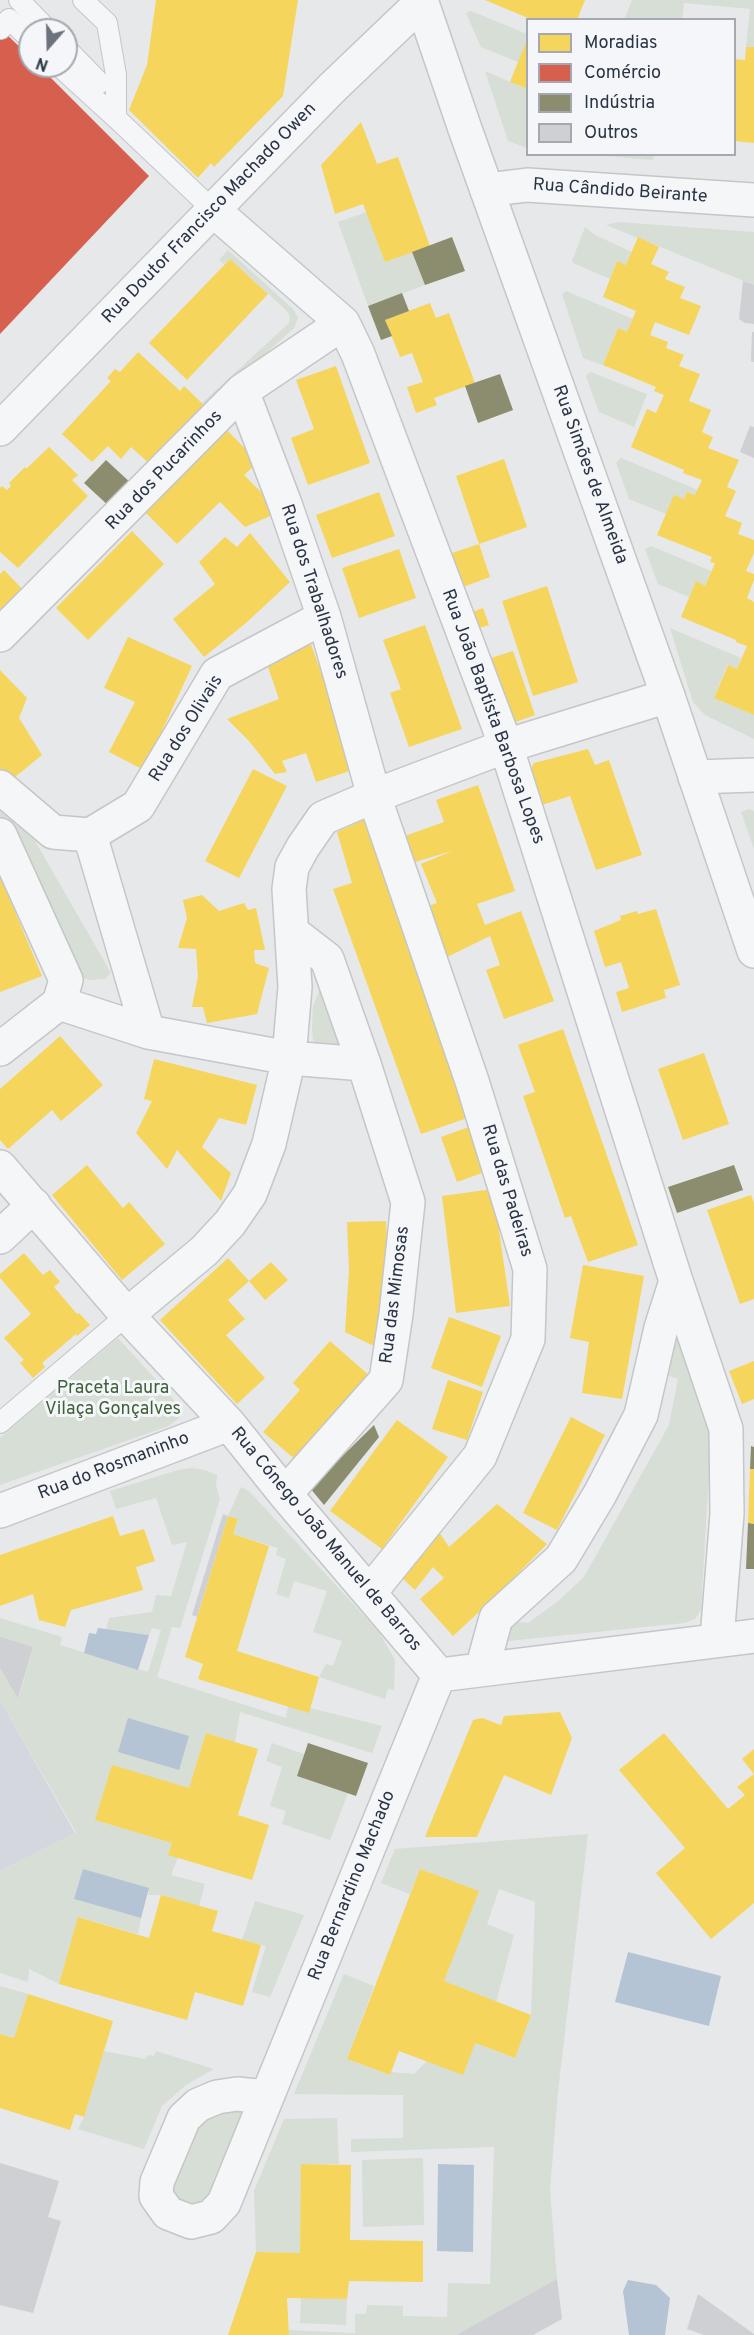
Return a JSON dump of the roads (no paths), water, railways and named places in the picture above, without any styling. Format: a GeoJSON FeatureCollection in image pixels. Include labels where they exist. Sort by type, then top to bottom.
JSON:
{"type":"FeatureCollection","features":[{"type":"Feature","properties":{"kind":"street","name":"Rua Simões de Almeida"},"geometry":{"type":"LineString","coordinates":[[422,1],[668,696],[754,951]]}},
{"type":"Feature","properties":{"kind":"street","name":"Rua Doutor Francisco Machado Owen"},"geometry":{"type":"LineString","coordinates":[[0,429],[333,88],[422,1]]}},
{"type":"Feature","properties":{"kind":"street","name":"Rua Cândido Beirante"},"geometry":{"type":"LineString","coordinates":[[487,190],[527,185],[754,200]]}},
{"type":"Feature","properties":{"kind":"street","name":"Rua João Baptista Barbosa Lopes"},"geometry":{"type":"LineString","coordinates":[[213,210],[343,323],[358,354],[506,746],[676,1281],[726,1429],[727,1514],[717,1639]]}},
{"type":"Feature","properties":{"kind":"street","name":"Rua dos Pucarinhos"},"geometry":{"type":"LineString","coordinates":[[0,635],[242,391],[343,323]]}},
{"type":"Feature","properties":{"kind":"street","name":"Rua dos Trabalhadores"},"geometry":{"type":"LineString","coordinates":[[242,391],[285,504],[324,617],[374,796]]}},
{"type":"Feature","properties":{"kind":"street","name":"Rua dos Olivais"},"geometry":{"type":"LineString","coordinates":[[90,835],[138,806],[217,674],[324,617]]}},
{"type":"Feature","properties":{"kind":"street"},"geometry":{"type":"LineString","coordinates":[[127,1315],[204,1251],[230,1223],[249,1194],[269,1144],[289,1058],[295,987],[289,889],[292,867],[323,818],[374,796],[506,746],[668,696]]}},
{"type":"Feature","properties":{"kind":"street"},"geometry":{"type":"LineString","coordinates":[[695,777],[754,775]]}},
{"type":"Feature","properties":{"kind":"street"},"geometry":{"type":"LineString","coordinates":[[0,787],[53,832],[90,835],[148,1032]]}},
{"type":"Feature","properties":{"kind":"street","name":"Rua das Padeiras"},"geometry":{"type":"LineString","coordinates":[[370,1592],[480,1456],[528,1339],[530,1269],[472,1081],[374,796]]}},
{"type":"Feature","properties":{"kind":"street"},"geometry":{"type":"LineString","coordinates":[[0,835],[66,980],[59,1003],[0,1049]]}},
{"type":"Feature","properties":{"kind":"street","name":"Rua das Mimosas"},"geometry":{"type":"LineString","coordinates":[[285,1494],[386,1380],[396,1314],[408,1202],[364,1064],[327,959],[292,932]]}},
{"type":"Feature","properties":{"kind":"street"},"geometry":{"type":"LineString","coordinates":[[59,1003],[148,1032],[289,1058],[364,1064]]}},
{"type":"Feature","properties":{"kind":"street","name":"Rua Cónego João Manuel de Barros"},"geometry":{"type":"LineString","coordinates":[[0,1167],[127,1315],[229,1424],[439,1676]]}},
{"type":"Feature","properties":{"kind":"street"},"geometry":{"type":"LineString","coordinates":[[0,1237],[34,1205]]}},
{"type":"Feature","properties":{"kind":"street"},"geometry":{"type":"LineString","coordinates":[[482,1669],[496,1618],[561,1559],[600,1494],[641,1415],[661,1328],[676,1281]]}},
{"type":"Feature","properties":{"kind":"street","name":"Rua do Rosmaninho"},"geometry":{"type":"LineString","coordinates":[[0,1511],[229,1424]]}},
{"type":"Feature","properties":{"kind":"street"},"geometry":{"type":"LineString","coordinates":[[439,1676],[754,1636]]}},
{"type":"Feature","properties":{"kind":"street","name":"Rua Bernardino Machado"},"geometry":{"type":"LineString","coordinates":[[267,2097],[439,1676]]}},
{"type":"Feature","properties":{"kind":"lane"},"geometry":{"type":"LineString","coordinates":[[19,0],[36,18]]}},
{"type":"Feature","properties":{"kind":"lane"},"geometry":{"type":"LineString","coordinates":[[83,0],[107,23],[116,75],[116,118]]}},
{"type":"Feature","properties":{"kind":"lane"},"geometry":{"type":"LineString","coordinates":[[1,29],[9,19],[18,28]]}},
{"type":"Feature","properties":{"kind":"lane"},"geometry":{"type":"LineString","coordinates":[[78,60],[100,83]]}},
{"type":"Feature","properties":{"kind":"lane"},"geometry":{"type":"LineString","coordinates":[[72,78],[213,210]]}},
{"type":"Feature","properties":{"kind":"lane"},"geometry":{"type":"LineString","coordinates":[[0,1423],[127,1315]]}},
{"type":"Feature","properties":{"kind":"water"},"geometry":{"type":"Polygon","coordinates":[[[98,1628],[149,1635],[138,1670],[84,1653],[89,1633],[96,1634],[98,1628]]]}},
{"type":"Feature","properties":{"kind":"water"},"geometry":{"type":"Polygon","coordinates":[[[128,1718],[189,1736],[179,1770],[118,1752],[128,1718]]]}},
{"type":"Feature","properties":{"kind":"water"},"geometry":{"type":"Polygon","coordinates":[[[83,1869],[149,1888],[141,1918],[74,1899],[83,1869]]]}},
{"type":"Feature","properties":{"kind":"water"},"geometry":{"type":"Polygon","coordinates":[[[628,1952],[721,1976],[709,2026],[615,2002],[628,1952]]]}},
{"type":"Feature","properties":{"kind":"water"},"geometry":{"type":"Polygon","coordinates":[[[438,2164],[474,2165],[473,2252],[437,2251],[438,2164]]]}},
{"type":"Feature","properties":{"kind":"water"},"geometry":{"type":"Polygon","coordinates":[[[628,2280],[656,2285],[670,2298],[665,2335],[629,2335],[623,2291],[628,2280]]]}},
{"type":"Feature","properties":{"kind":"park label","name":"Praceta Laura Vilaça Gonçalves"},"geometry":{"type":"Point","coordinates":[113,1399]}}]}
